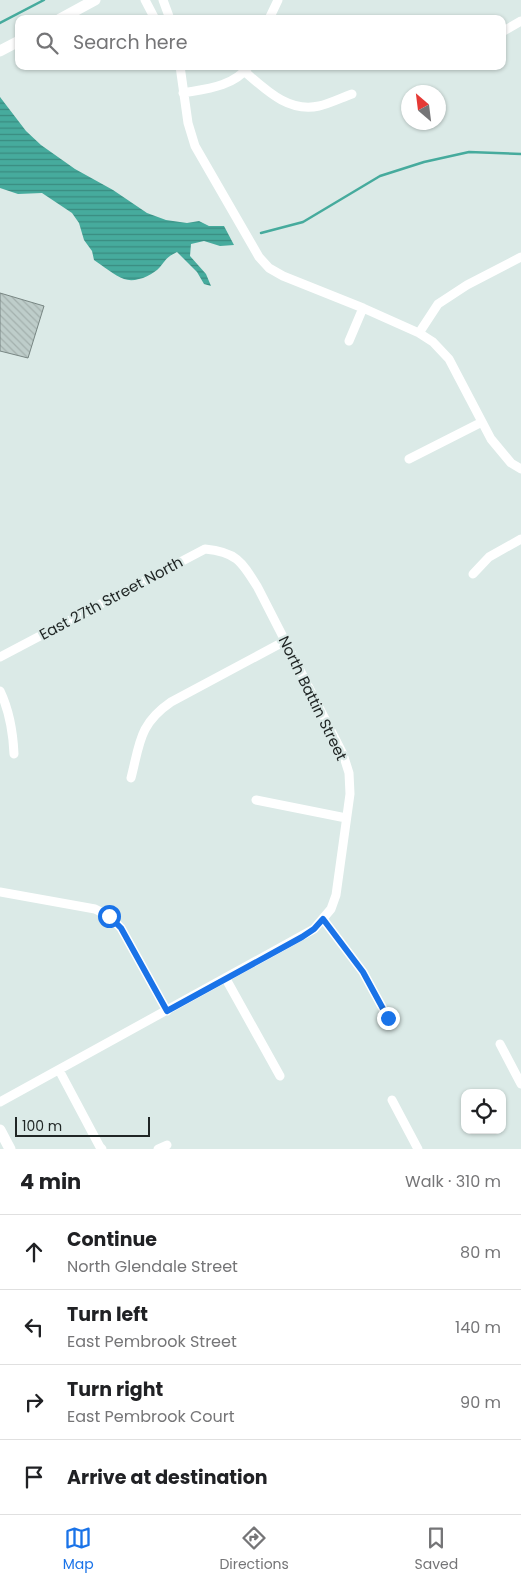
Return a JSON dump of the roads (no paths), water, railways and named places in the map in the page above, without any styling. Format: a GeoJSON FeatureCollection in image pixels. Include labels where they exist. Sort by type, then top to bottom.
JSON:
{"type":"FeatureCollection","features":[{"type":"Feature","properties":{"kind":"main road"},"geometry":{"type":"LineString","coordinates":[[67,15],[95,0]]}},
{"type":"Feature","properties":{"kind":"main road"},"geometry":{"type":"LineString","coordinates":[[0,51],[15,43]]}},
{"type":"Feature","properties":{"kind":"main road"},"geometry":{"type":"LineString","coordinates":[[0,1130],[10,1149]]}},
{"type":"Feature","properties":{"kind":"street"},"geometry":{"type":"LineString","coordinates":[[145,0],[153,15]]}},
{"type":"Feature","properties":{"kind":"street"},"geometry":{"type":"LineString","coordinates":[[163,0],[169,15]]}},
{"type":"Feature","properties":{"kind":"street"},"geometry":{"type":"LineString","coordinates":[[271,15],[278,0]]}},
{"type":"Feature","properties":{"kind":"street"},"geometry":{"type":"LineString","coordinates":[[506,30],[521,21]]}},
{"type":"Feature","properties":{"kind":"street"},"geometry":{"type":"LineString","coordinates":[[180,70],[188,123],[195,146],[259,256],[269,268],[283,276],[420,333],[433,342],[449,359],[491,439],[511,463],[521,469]]}},
{"type":"Feature","properties":{"kind":"street"},"geometry":{"type":"LineString","coordinates":[[183,93],[219,86],[244,70]]}},
{"type":"Feature","properties":{"kind":"street"},"geometry":{"type":"LineString","coordinates":[[247,70],[283,102],[301,107],[319,106],[352,94]]}},
{"type":"Feature","properties":{"kind":"street"},"geometry":{"type":"LineString","coordinates":[[420,333],[438,304],[467,285],[521,258]]}},
{"type":"Feature","properties":{"kind":"street"},"geometry":{"type":"LineString","coordinates":[[349,341],[362,308]]}},
{"type":"Feature","properties":{"kind":"street"},"geometry":{"type":"LineString","coordinates":[[410,459],[482,422]]}},
{"type":"Feature","properties":{"kind":"street"},"geometry":{"type":"LineString","coordinates":[[473,574],[489,557],[521,540]]}},
{"type":"Feature","properties":{"kind":"street","name":"East 27th Street North"},"geometry":{"type":"LineString","coordinates":[[0,656],[204,549],[225,552]]}},
{"type":"Feature","properties":{"kind":"street","name":"North Battin Street"},"geometry":{"type":"LineString","coordinates":[[0,1102],[302,937],[314,929],[331,909],[336,895],[350,794],[349,773],[343,754],[258,588],[244,565],[231,554],[225,552]]}},
{"type":"Feature","properties":{"kind":"street"},"geometry":{"type":"LineString","coordinates":[[131,778],[145,726],[157,712],[170,702],[285,641]]}},
{"type":"Feature","properties":{"kind":"street"},"geometry":{"type":"LineString","coordinates":[[0,691],[8,708],[13,731],[14,754]]}},
{"type":"Feature","properties":{"kind":"street"},"geometry":{"type":"LineString","coordinates":[[256,800],[346,818]]}},
{"type":"Feature","properties":{"kind":"street"},"geometry":{"type":"LineString","coordinates":[[0,892],[95,909],[109,916],[121,928],[167,1011]]}},
{"type":"Feature","properties":{"kind":"street"},"geometry":{"type":"LineString","coordinates":[[323,919],[363,972],[388,1018]]}},
{"type":"Feature","properties":{"kind":"street"},"geometry":{"type":"LineString","coordinates":[[226,979],[280,1076]]}},
{"type":"Feature","properties":{"kind":"street"},"geometry":{"type":"LineString","coordinates":[[500,1044],[521,1084]]}},
{"type":"Feature","properties":{"kind":"street"},"geometry":{"type":"LineString","coordinates":[[58,1070],[102,1149]]}},
{"type":"Feature","properties":{"kind":"street"},"geometry":{"type":"LineString","coordinates":[[392,1100],[418,1149]]}},
{"type":"Feature","properties":{"kind":"waterway"},"geometry":{"type":"LineString","coordinates":[[15,15],[44,0]]}},
{"type":"Feature","properties":{"kind":"waterway"},"geometry":{"type":"LineString","coordinates":[[0,23],[15,15]]}},
{"type":"Feature","properties":{"kind":"waterway"},"geometry":{"type":"LineString","coordinates":[[261,233],[303,222],[380,176],[424,162],[469,152],[521,154]]}}]}
